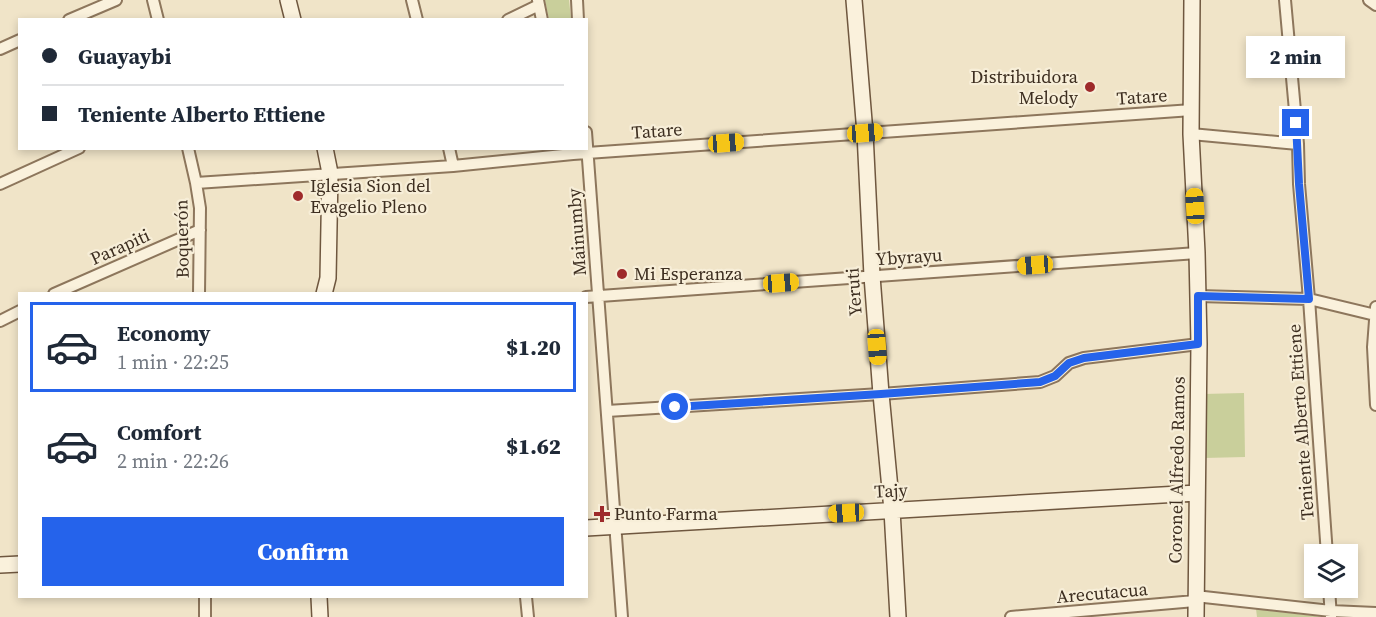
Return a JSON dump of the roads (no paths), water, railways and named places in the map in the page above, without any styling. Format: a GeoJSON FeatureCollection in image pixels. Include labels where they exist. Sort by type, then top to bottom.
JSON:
{"type":"FeatureCollection","features":[{"type":"Feature","properties":{"kind":"street"},"geometry":{"type":"LineString","coordinates":[[74,18],[116,0]]}},
{"type":"Feature","properties":{"kind":"street"},"geometry":{"type":"LineString","coordinates":[[153,0],[158,18]]}},
{"type":"Feature","properties":{"kind":"street"},"geometry":{"type":"LineString","coordinates":[[288,0],[290,18]]}},
{"type":"Feature","properties":{"kind":"street"},"geometry":{"type":"LineString","coordinates":[[412,0],[416,18]]}},
{"type":"Feature","properties":{"kind":"street"},"geometry":{"type":"LineString","coordinates":[[577,0],[578,18]]}},
{"type":"Feature","properties":{"kind":"street","name":"Yeruti"},"geometry":{"type":"LineString","coordinates":[[854,0],[898,617]]}},
{"type":"Feature","properties":{"kind":"street","name":"Coronel Alfredo Ramos"},"geometry":{"type":"LineString","coordinates":[[1192,0],[1191,134],[1198,296],[1196,617]]}},
{"type":"Feature","properties":{"kind":"street","name":"Teniente Alberto Ettiene"},"geometry":{"type":"LineString","coordinates":[[1285,0],[1298,144],[1299,184],[1326,544]]}},
{"type":"Feature","properties":{"kind":"street"},"geometry":{"type":"LineString","coordinates":[[1370,0],[1376,5]]}},
{"type":"Feature","properties":{"kind":"street"},"geometry":{"type":"LineString","coordinates":[[512,18],[538,3],[542,18]]}},
{"type":"Feature","properties":{"kind":"street"},"geometry":{"type":"LineString","coordinates":[[0,49],[18,41]]}},
{"type":"Feature","properties":{"kind":"street","name":"Tatare"},"geometry":{"type":"LineString","coordinates":[[196,183],[453,166],[572,151],[588,153],[1192,110]]}},
{"type":"Feature","properties":{"kind":"street"},"geometry":{"type":"LineString","coordinates":[[1191,134],[1298,144]]}},
{"type":"Feature","properties":{"kind":"street"},"geometry":{"type":"LineString","coordinates":[[0,183],[74,150]]}},
{"type":"Feature","properties":{"kind":"street","name":"Boquerón"},"geometry":{"type":"LineString","coordinates":[[188,150],[200,208],[199,292]]}},
{"type":"Feature","properties":{"kind":"street"},"geometry":{"type":"LineString","coordinates":[[324,292],[328,278],[330,173],[326,150]]}},
{"type":"Feature","properties":{"kind":"street"},"geometry":{"type":"LineString","coordinates":[[449,150],[453,166]]}},
{"type":"Feature","properties":{"kind":"street","name":"Mainumby"},"geometry":{"type":"LineString","coordinates":[[588,150],[622,617]]}},
{"type":"Feature","properties":{"kind":"street","name":"Parapiti"},"geometry":{"type":"LineString","coordinates":[[61,292],[200,230]]}},
{"type":"Feature","properties":{"kind":"street","name":"Ybyrayu"},"geometry":{"type":"LineString","coordinates":[[588,297],[1197,253]]}},
{"type":"Feature","properties":{"kind":"street"},"geometry":{"type":"LineString","coordinates":[[1198,296],[1309,299],[1375,311],[1373,347],[1376,405]]}},
{"type":"Feature","properties":{"kind":"street"},"geometry":{"type":"LineString","coordinates":[[0,321],[18,312]]}},
{"type":"Feature","properties":{"kind":"street"},"geometry":{"type":"LineString","coordinates":[[607,411],[1040,382],[1055,376],[1069,363],[1084,358],[1198,344]]}},
{"type":"Feature","properties":{"kind":"street","name":"Tajy"},"geometry":{"type":"LineString","coordinates":[[588,528],[1197,493]]}},
{"type":"Feature","properties":{"kind":"street"},"geometry":{"type":"LineString","coordinates":[[0,565],[18,564]]}},
{"type":"Feature","properties":{"kind":"street"},"geometry":{"type":"LineString","coordinates":[[205,598],[206,617]]}},
{"type":"Feature","properties":{"kind":"street"},"geometry":{"type":"LineString","coordinates":[[319,598],[320,617]]}},
{"type":"Feature","properties":{"kind":"street"},"geometry":{"type":"LineString","coordinates":[[526,598],[528,617]]}},
{"type":"Feature","properties":{"kind":"street","name":"Arecutacua"},"geometry":{"type":"LineString","coordinates":[[1011,617],[1195,598],[1331,614],[1376,613]]}},
{"type":"Feature","properties":{"kind":"street"},"geometry":{"type":"LineString","coordinates":[[1330,598],[1331,614]]}},
{"type":"Feature","properties":{"kind":"place","name":"Distribuidora Melody"},"geometry":{"type":"Point","coordinates":[1090,87]}},
{"type":"Feature","properties":{"kind":"place","name":"Iglesia Sion del Evagelio Pleno"},"geometry":{"type":"Point","coordinates":[298,196]}},
{"type":"Feature","properties":{"kind":"place","name":"Mi Esperanza"},"geometry":{"type":"Point","coordinates":[622,274]}},
{"type":"Feature","properties":{"kind":"place","name":"Punto Farma"},"geometry":{"type":"Point","coordinates":[602,514]}}]}
